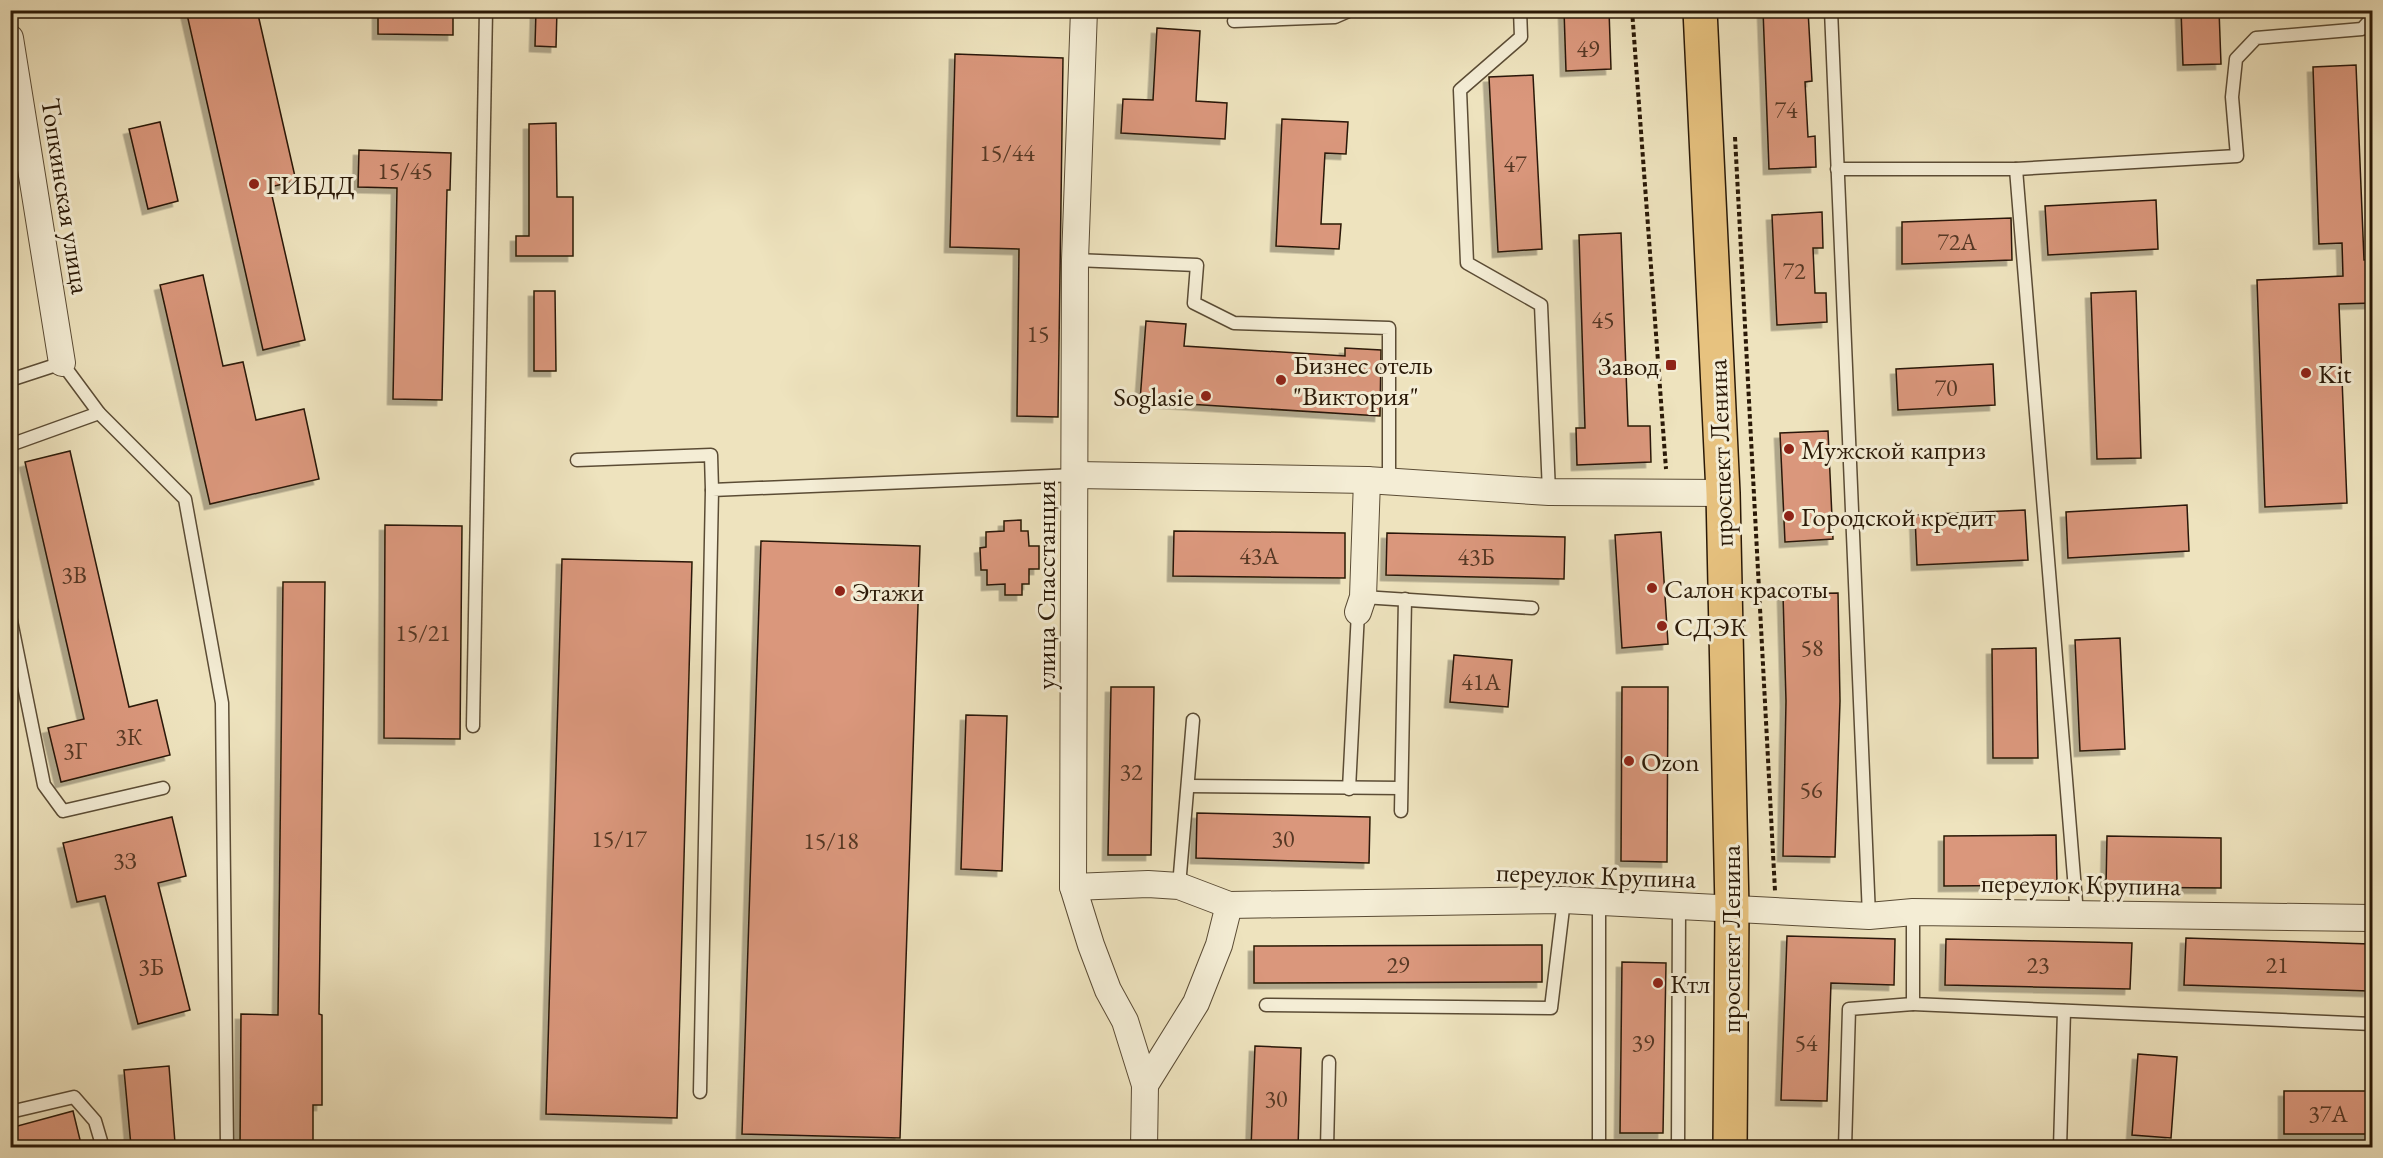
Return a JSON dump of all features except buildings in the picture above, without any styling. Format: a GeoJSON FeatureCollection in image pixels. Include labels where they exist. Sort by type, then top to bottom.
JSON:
{"type":"FeatureCollection","features":[{"type":"Feature","properties":{"kind":"main road","name":"проспект Ленина"},"geometry":{"type":"LineString","coordinates":[[1700,10],[1723,492],[1732,909],[1730,1148]]}},
{"type":"Feature","properties":{"kind":"street","name":"улица Спасстанция"},"geometry":{"type":"LineString","coordinates":[[1084,10],[1075,260],[1073,887],[1108,990],[1125,1021],[1145,1085],[1144,1148]]}},
{"type":"Feature","properties":{"kind":"street","name":"Топкинская улица"},"geometry":{"type":"LineString","coordinates":[[10,38],[62,363]]}},
{"type":"Feature","properties":{"kind":"street"},"geometry":{"type":"LineString","coordinates":[[1076,475],[1378,481],[1549,492],[1723,492]]}},
{"type":"Feature","properties":{"kind":"street"},"geometry":{"type":"LineString","coordinates":[[1360,604],[1378,481]]}},
{"type":"Feature","properties":{"kind":"street","name":"переулок Крупина"},"geometry":{"type":"LineString","coordinates":[[1073,887],[1148,884],[1179,886],[1229,905],[1564,900],[1679,908],[1869,916],[1912,912],[2373,918]]}},
{"type":"Feature","properties":{"kind":"street"},"geometry":{"type":"LineString","coordinates":[[1145,1085],[1196,1003],[1219,945],[1229,905]]}},
{"type":"Feature","properties":{"kind":"lane"},"geometry":{"type":"LineString","coordinates":[[473,726],[486,10]]}},
{"type":"Feature","properties":{"kind":"lane"},"geometry":{"type":"LineString","coordinates":[[1234,21],[1335,17],[1351,10]]}},
{"type":"Feature","properties":{"kind":"lane"},"geometry":{"type":"LineString","coordinates":[[1520,10],[1521,37],[1460,90],[1467,263],[1541,305],[1549,492]]}},
{"type":"Feature","properties":{"kind":"lane"},"geometry":{"type":"LineString","coordinates":[[1831,10],[1869,916]]}},
{"type":"Feature","properties":{"kind":"lane"},"geometry":{"type":"LineString","coordinates":[[1837,169],[2016,169],[2237,156],[2232,96],[2236,59],[2256,38],[2362,29],[2373,18]]}},
{"type":"Feature","properties":{"kind":"lane"},"geometry":{"type":"LineString","coordinates":[[2016,169],[2077,914]]}},
{"type":"Feature","properties":{"kind":"lane"},"geometry":{"type":"LineString","coordinates":[[1075,260],[1197,265],[1194,303],[1234,323],[1389,328],[1378,481]]}},
{"type":"Feature","properties":{"kind":"lane"},"geometry":{"type":"LineString","coordinates":[[10,380],[62,363],[99,413],[186,499],[220,692],[226,926],[227,1148]]}},
{"type":"Feature","properties":{"kind":"lane"},"geometry":{"type":"LineString","coordinates":[[10,445],[99,413]]}},
{"type":"Feature","properties":{"kind":"lane"},"geometry":{"type":"LineString","coordinates":[[577,460],[711,455],[700,1092]]}},
{"type":"Feature","properties":{"kind":"lane"},"geometry":{"type":"LineString","coordinates":[[712,490],[1076,475]]}},
{"type":"Feature","properties":{"kind":"lane"},"geometry":{"type":"LineString","coordinates":[[1401,811],[1405,599]]}},
{"type":"Feature","properties":{"kind":"lane"},"geometry":{"type":"LineString","coordinates":[[1349,789],[1360,604],[1405,599],[1532,608]]}},
{"type":"Feature","properties":{"kind":"lane"},"geometry":{"type":"LineString","coordinates":[[10,616],[44,785],[63,811],[163,788]]}},
{"type":"Feature","properties":{"kind":"lane"},"geometry":{"type":"LineString","coordinates":[[1179,886],[1193,720]]}},
{"type":"Feature","properties":{"kind":"lane"},"geometry":{"type":"LineString","coordinates":[[1188,786],[1401,788]]}},
{"type":"Feature","properties":{"kind":"lane"},"geometry":{"type":"LineString","coordinates":[[1266,1005],[1551,1008],[1564,900]]}},
{"type":"Feature","properties":{"kind":"lane"},"geometry":{"type":"LineString","coordinates":[[1599,902],[1599,1148]]}},
{"type":"Feature","properties":{"kind":"lane"},"geometry":{"type":"LineString","coordinates":[[1678,1148],[1679,908]]}},
{"type":"Feature","properties":{"kind":"lane"},"geometry":{"type":"LineString","coordinates":[[1912,912],[1913,1004]]}},
{"type":"Feature","properties":{"kind":"lane"},"geometry":{"type":"LineString","coordinates":[[1845,1148],[1849,1008],[1913,1004],[2373,1024]]}},
{"type":"Feature","properties":{"kind":"lane"},"geometry":{"type":"LineString","coordinates":[[2060,1148],[2064,1011]]}},
{"type":"Feature","properties":{"kind":"lane"},"geometry":{"type":"LineString","coordinates":[[1327,1148],[1329,1062]]}},
{"type":"Feature","properties":{"kind":"lane"},"geometry":{"type":"LineString","coordinates":[[10,1112],[74,1096],[95,1121],[103,1148]]}},
{"type":"Feature","properties":{"kind":"path"},"geometry":{"type":"LineString","coordinates":[[1632,10],[1666,470]]}},
{"type":"Feature","properties":{"kind":"path"},"geometry":{"type":"LineString","coordinates":[[1735,129],[1776,911]]}},
{"type":"Feature","properties":{"kind":"place","name":"ГИБДД"},"geometry":{"type":"Point","coordinates":[254,184]}},
{"type":"Feature","properties":{"kind":"place","name":"Завод"},"geometry":{"type":"Point","coordinates":[1671,365]}},
{"type":"Feature","properties":{"kind":"place","name":"Kit"},"geometry":{"type":"Point","coordinates":[2306,373]}},
{"type":"Feature","properties":{"kind":"place","name":"Бизнес отель \"Виктория\""},"geometry":{"type":"Point","coordinates":[1281,380]}},
{"type":"Feature","properties":{"kind":"place","name":"Soglasie"},"geometry":{"type":"Point","coordinates":[1206,396]}},
{"type":"Feature","properties":{"kind":"place","name":"Мужской каприз"},"geometry":{"type":"Point","coordinates":[1789,449]}},
{"type":"Feature","properties":{"kind":"place","name":"Городской кредит"},"geometry":{"type":"Point","coordinates":[1789,516]}},
{"type":"Feature","properties":{"kind":"place","name":"Салон красоты"},"geometry":{"type":"Point","coordinates":[1652,588]}},
{"type":"Feature","properties":{"kind":"place","name":"Этажи"},"geometry":{"type":"Point","coordinates":[840,591]}},
{"type":"Feature","properties":{"kind":"place","name":"СДЭК"},"geometry":{"type":"Point","coordinates":[1662,626]}},
{"type":"Feature","properties":{"kind":"place","name":"Ozon"},"geometry":{"type":"Point","coordinates":[1629,761]}},
{"type":"Feature","properties":{"kind":"place","name":"Ктл"},"geometry":{"type":"Point","coordinates":[1658,983]}}]}
